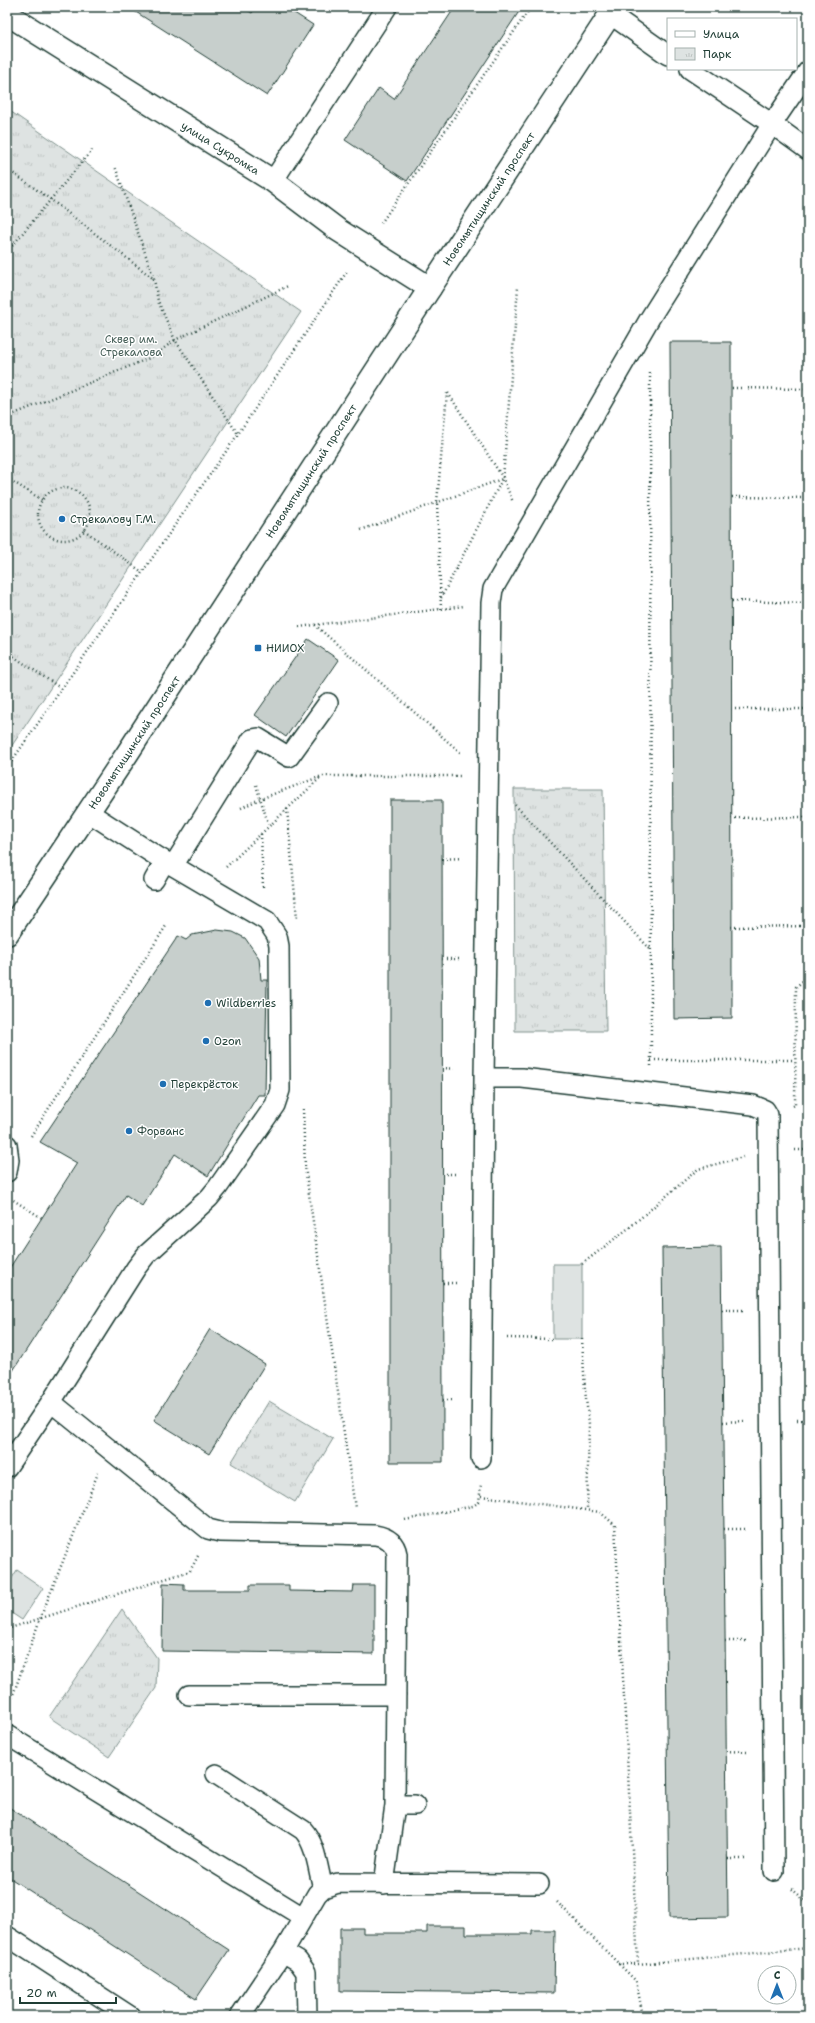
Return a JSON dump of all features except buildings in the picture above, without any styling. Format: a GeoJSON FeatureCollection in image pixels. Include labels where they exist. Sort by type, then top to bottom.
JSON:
{"type":"FeatureCollection","features":[{"type":"Feature","properties":{"kind":"main road","name":"Новомытищинский проспект"},"geometry":{"type":"LineString","coordinates":[[7,934],[613,11]]}},
{"type":"Feature","properties":{"kind":"main road","name":"улица Сукромка"},"geometry":{"type":"LineString","coordinates":[[7,14],[273,181],[338,230],[430,288]]}},
{"type":"Feature","properties":{"kind":"lane"},"geometry":{"type":"LineString","coordinates":[[273,181],[380,10]]}},
{"type":"Feature","properties":{"kind":"lane"},"geometry":{"type":"LineString","coordinates":[[613,11],[667,54]]}},
{"type":"Feature","properties":{"kind":"lane"},"geometry":{"type":"LineString","coordinates":[[691,70],[808,150]]}},
{"type":"Feature","properties":{"kind":"lane"},"geometry":{"type":"LineString","coordinates":[[481,1458],[484,1078],[492,589],[650,318],[772,124],[808,71]]}},
{"type":"Feature","properties":{"kind":"lane"},"geometry":{"type":"LineString","coordinates":[[154,880],[169,864],[252,739],[258,738],[289,757],[328,703]]}},
{"type":"Feature","properties":{"kind":"lane"},"geometry":{"type":"LineString","coordinates":[[7,1467],[51,1402],[136,1268],[146,1255],[209,1198],[278,1098],[279,946],[277,936],[266,921],[169,864],[88,812]]}},
{"type":"Feature","properties":{"kind":"lane"},"geometry":{"type":"LineString","coordinates":[[484,1078],[522,1078],[753,1105],[765,1110],[769,1117],[774,1871]]}},
{"type":"Feature","properties":{"kind":"lane"},"geometry":{"type":"LineString","coordinates":[[7,1145],[9,1150],[8,1170]]}},
{"type":"Feature","properties":{"kind":"lane"},"geometry":{"type":"LineString","coordinates":[[51,1402],[205,1527],[212,1530],[382,1536],[396,1549],[395,1805],[384,1884]]}},
{"type":"Feature","properties":{"kind":"lane"},"geometry":{"type":"LineString","coordinates":[[189,1695],[396,1695]]}},
{"type":"Feature","properties":{"kind":"lane"},"geometry":{"type":"LineString","coordinates":[[7,1735],[303,1917]]}},
{"type":"Feature","properties":{"kind":"lane"},"geometry":{"type":"LineString","coordinates":[[216,1774],[303,1830],[310,1841],[323,1888]]}},
{"type":"Feature","properties":{"kind":"lane"},"geometry":{"type":"LineString","coordinates":[[395,1805],[415,1805]]}},
{"type":"Feature","properties":{"kind":"lane"},"geometry":{"type":"LineString","coordinates":[[240,2016],[283,1952],[317,1894],[323,1888],[338,1883],[539,1884]]}},
{"type":"Feature","properties":{"kind":"lane"},"geometry":{"type":"LineString","coordinates":[[7,1936],[130,2016]]}},
{"type":"Feature","properties":{"kind":"lane"},"geometry":{"type":"LineString","coordinates":[[283,1952],[298,1961],[306,1972],[307,2016]]}},
{"type":"Feature","properties":{"kind":"path"},"geometry":{"type":"LineString","coordinates":[[7,768],[531,7]]}},
{"type":"Feature","properties":{"kind":"path"},"geometry":{"type":"LineString","coordinates":[[7,252],[92,150]]}},
{"type":"Feature","properties":{"kind":"path"},"geometry":{"type":"LineString","coordinates":[[116,166],[154,279],[158,301],[175,340],[238,434]]}},
{"type":"Feature","properties":{"kind":"path"},"geometry":{"type":"LineString","coordinates":[[7,169],[50,199],[154,279]]}},
{"type":"Feature","properties":{"kind":"path"},"geometry":{"type":"LineString","coordinates":[[7,416],[152,357],[175,340],[288,286]]}},
{"type":"Feature","properties":{"kind":"path"},"geometry":{"type":"LineString","coordinates":[[441,598],[503,478],[518,287]]}},
{"type":"Feature","properties":{"kind":"path"},"geometry":{"type":"LineString","coordinates":[[650,366],[651,1092]]}},
{"type":"Feature","properties":{"kind":"path"},"geometry":{"type":"LineString","coordinates":[[732,388],[808,389]]}},
{"type":"Feature","properties":{"kind":"path"},"geometry":{"type":"LineString","coordinates":[[441,609],[437,502],[447,393],[503,478],[525,531]]}},
{"type":"Feature","properties":{"kind":"path"},"geometry":{"type":"LineString","coordinates":[[7,478],[42,500]]}},
{"type":"Feature","properties":{"kind":"path"},"geometry":{"type":"LineString","coordinates":[[361,530],[503,478]]}},
{"type":"Feature","properties":{"kind":"path"},"geometry":{"type":"LineString","coordinates":[[62,488],[74,490],[83,497],[89,508],[89,520],[84,530],[77,537],[68,540],[58,539],[49,535],[42,528],[38,519],[38,509],[42,500],[51,492],[62,488]]}},
{"type":"Feature","properties":{"kind":"path"},"geometry":{"type":"LineString","coordinates":[[732,497],[808,498]]}},
{"type":"Feature","properties":{"kind":"path"},"geometry":{"type":"LineString","coordinates":[[84,530],[142,572]]}},
{"type":"Feature","properties":{"kind":"path"},"geometry":{"type":"LineString","coordinates":[[732,601],[808,603]]}},
{"type":"Feature","properties":{"kind":"path"},"geometry":{"type":"LineString","coordinates":[[299,627],[491,603]]}},
{"type":"Feature","properties":{"kind":"path"},"geometry":{"type":"LineString","coordinates":[[314,625],[489,777],[651,950]]}},
{"type":"Feature","properties":{"kind":"path"},"geometry":{"type":"LineString","coordinates":[[7,652],[62,689]]}},
{"type":"Feature","properties":{"kind":"path"},"geometry":{"type":"LineString","coordinates":[[731,709],[808,709]]}},
{"type":"Feature","properties":{"kind":"path"},"geometry":{"type":"LineString","coordinates":[[240,808],[260,798],[322,776],[489,777]]}},
{"type":"Feature","properties":{"kind":"path"},"geometry":{"type":"LineString","coordinates":[[223,871],[322,776]]}},
{"type":"Feature","properties":{"kind":"path"},"geometry":{"type":"LineString","coordinates":[[287,809],[298,925]]}},
{"type":"Feature","properties":{"kind":"path"},"geometry":{"type":"LineString","coordinates":[[731,818],[808,817]]}},
{"type":"Feature","properties":{"kind":"path"},"geometry":{"type":"LineString","coordinates":[[261,834],[264,888]]}},
{"type":"Feature","properties":{"kind":"path"},"geometry":{"type":"LineString","coordinates":[[8,1170],[51,1107],[166,926]]}},
{"type":"Feature","properties":{"kind":"path"},"geometry":{"type":"LineString","coordinates":[[731,927],[808,926]]}},
{"type":"Feature","properties":{"kind":"path"},"geometry":{"type":"LineString","coordinates":[[769,1117],[795,1105],[796,987],[808,976]]}},
{"type":"Feature","properties":{"kind":"path"},"geometry":{"type":"LineString","coordinates":[[651,1060],[795,1060]]}},
{"type":"Feature","properties":{"kind":"path"},"geometry":{"type":"LineString","coordinates":[[303,1105],[305,1167],[359,1535]]}},
{"type":"Feature","properties":{"kind":"path"},"geometry":{"type":"LineString","coordinates":[[582,1264],[630,1227],[698,1169],[770,1150]]}},
{"type":"Feature","properties":{"kind":"path"},"geometry":{"type":"LineString","coordinates":[[795,1150],[808,1150]]}},
{"type":"Feature","properties":{"kind":"path"},"geometry":{"type":"LineString","coordinates":[[7,1196],[42,1218]]}},
{"type":"Feature","properties":{"kind":"path"},"geometry":{"type":"LineString","coordinates":[[482,1338],[553,1340]]}},
{"type":"Feature","properties":{"kind":"path"},"geometry":{"type":"LineString","coordinates":[[582,1340],[589,1424],[587,1510]]}},
{"type":"Feature","properties":{"kind":"path"},"geometry":{"type":"LineString","coordinates":[[7,1714],[40,1618],[108,1449]]}},
{"type":"Feature","properties":{"kind":"path"},"geometry":{"type":"LineString","coordinates":[[388,1540],[399,1522],[406,1519],[473,1506],[479,1502],[481,1496],[481,1458]]}},
{"type":"Feature","properties":{"kind":"path"},"geometry":{"type":"LineString","coordinates":[[481,1496],[600,1512],[615,1525],[638,1964]]}},
{"type":"Feature","properties":{"kind":"path"},"geometry":{"type":"LineString","coordinates":[[7,1629],[190,1571],[212,1530]]}},
{"type":"Feature","properties":{"kind":"path"},"geometry":{"type":"LineString","coordinates":[[539,1884],[636,1981],[643,2016]]}},
{"type":"Feature","properties":{"kind":"path"},"geometry":{"type":"LineString","coordinates":[[618,1964],[638,1964],[808,1948]]}},
{"type":"Feature","properties":{"kind":"green space","name":"Сквер им. Стрекалова"},"geometry":{"type":"Polygon","coordinates":[[[7,109],[301,312],[7,753],[7,109]]]}},
{"type":"Feature","properties":{"kind":"green space"},"geometry":{"type":"Polygon","coordinates":[[[514,789],[603,789],[606,1031],[515,1031],[514,789]]]}},
{"type":"Feature","properties":{"kind":"green space"},"geometry":{"type":"Polygon","coordinates":[[[553,1264],[582,1264],[582,1339],[553,1339],[553,1264]]]}},
{"type":"Feature","properties":{"kind":"green space"},"geometry":{"type":"Polygon","coordinates":[[[269,1401],[333,1439],[295,1502],[231,1463],[269,1401]]]}},
{"type":"Feature","properties":{"kind":"green space"},"geometry":{"type":"Polygon","coordinates":[[[17,1570],[43,1588],[22,1620],[7,1610],[7,1586],[17,1570]]]}},
{"type":"Feature","properties":{"kind":"green space"},"geometry":{"type":"Polygon","coordinates":[[[122,1609],[157,1658],[156,1688],[109,1757],[49,1717],[122,1609]]]}},
{"type":"Feature","properties":{"kind":"place","name":"Стрекалову Г.М."},"geometry":{"type":"Point","coordinates":[62,519]}},
{"type":"Feature","properties":{"kind":"place","name":"НИИОХ"},"geometry":{"type":"Point","coordinates":[258,648]}},
{"type":"Feature","properties":{"kind":"place","name":"Wildberries"},"geometry":{"type":"Point","coordinates":[208,1003]}},
{"type":"Feature","properties":{"kind":"place","name":"Ozon"},"geometry":{"type":"Point","coordinates":[206,1041]}},
{"type":"Feature","properties":{"kind":"place","name":"Перекрёсток"},"geometry":{"type":"Point","coordinates":[163,1084]}},
{"type":"Feature","properties":{"kind":"place","name":"Форванс"},"geometry":{"type":"Point","coordinates":[129,1131]}}]}
